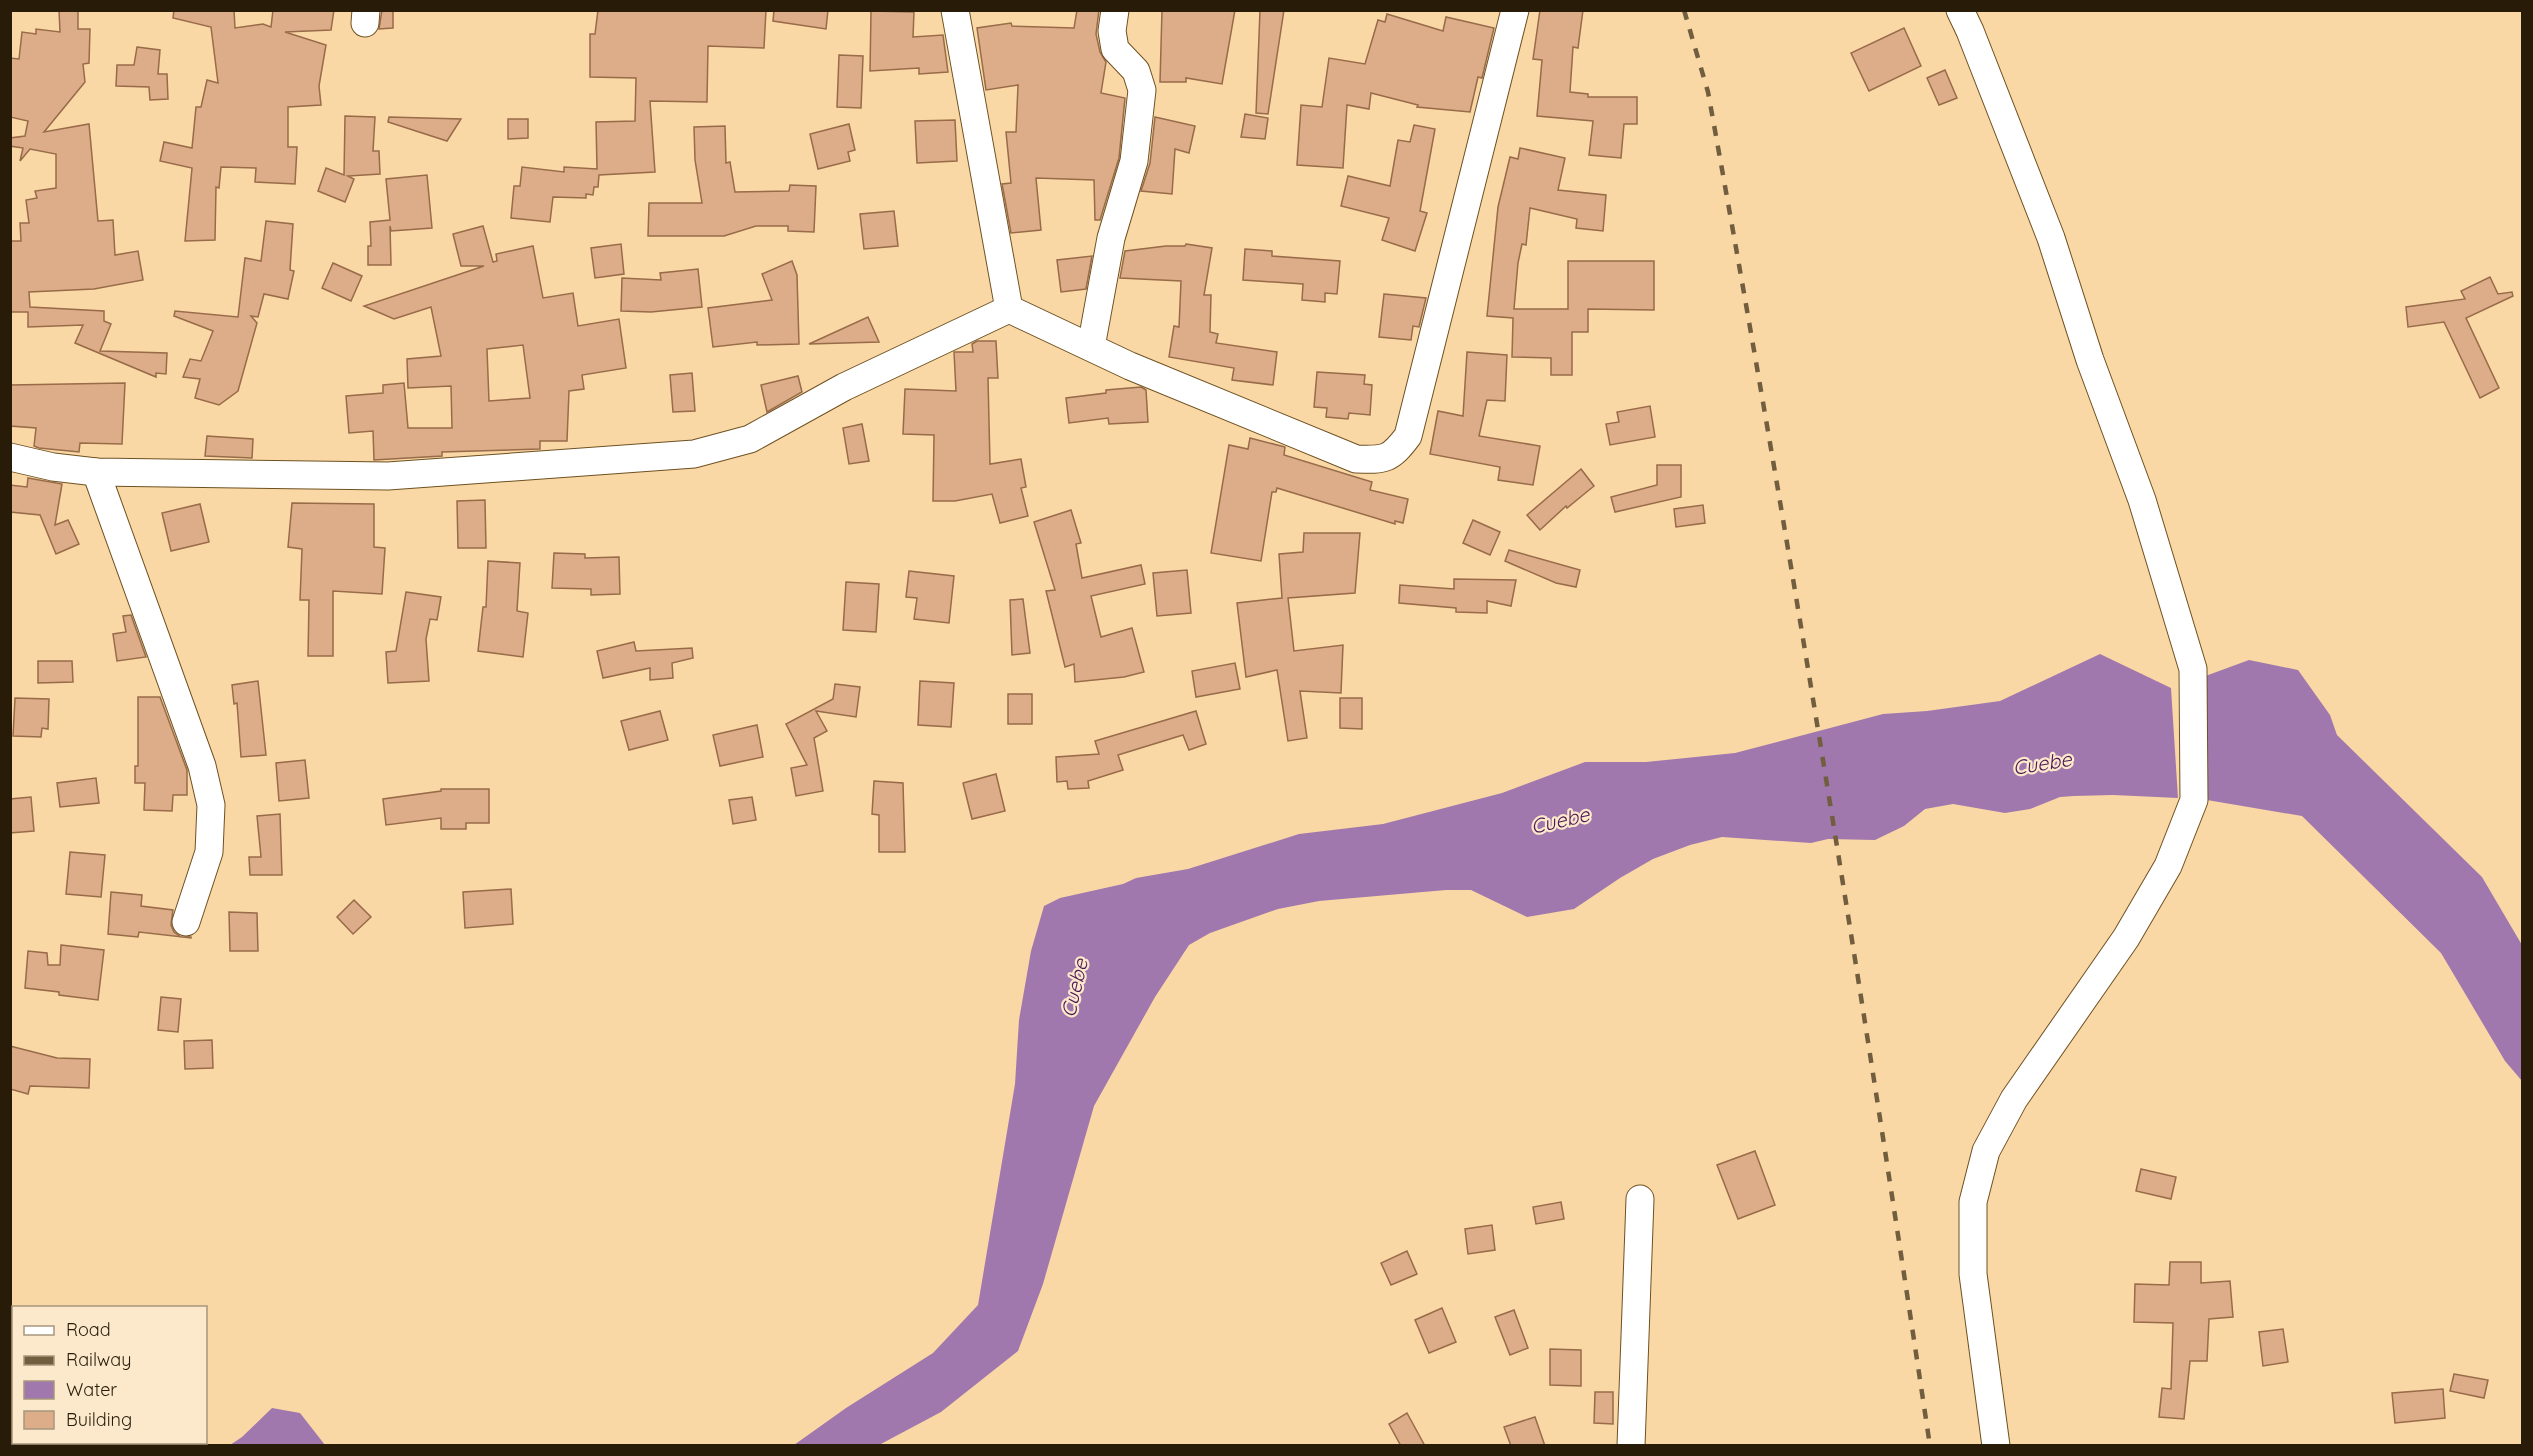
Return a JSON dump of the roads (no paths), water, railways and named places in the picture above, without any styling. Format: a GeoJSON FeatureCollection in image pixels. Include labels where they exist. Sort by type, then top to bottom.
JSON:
{"type":"FeatureCollection","features":[{"type":"Feature","properties":{"kind":"street"},"geometry":{"type":"LineString","coordinates":[[955,10],[1009,309]]}},
{"type":"Feature","properties":{"kind":"street"},"geometry":{"type":"LineString","coordinates":[[1091,347],[1111,238],[1134,161],[1142,90],[1136,71],[1115,49],[1112,31],[1115,10]]}},
{"type":"Feature","properties":{"kind":"street"},"geometry":{"type":"LineString","coordinates":[[1009,309],[1130,366],[1356,459],[1378,460],[1395,453],[1408,436],[1515,10]]}},
{"type":"Feature","properties":{"kind":"street"},"geometry":{"type":"LineString","coordinates":[[1959,10],[1970,31],[2051,238],[2091,360],[2142,500],[2193,669],[2194,800],[2168,866],[2126,938],[2014,1099],[1986,1151],[1973,1202],[1973,1274],[1996,1446]]}},
{"type":"Feature","properties":{"kind":"street"},"geometry":{"type":"LineString","coordinates":[[10,458],[53,467],[96,472],[388,476],[694,454],[750,439],[844,387],[1009,309]]}},
{"type":"Feature","properties":{"kind":"street"},"geometry":{"type":"LineString","coordinates":[[96,472],[202,766],[211,805],[208,852],[186,922]]}},
{"type":"Feature","properties":{"kind":"street"},"geometry":{"type":"LineString","coordinates":[[1630,1446],[1640,1199]]}},
{"type":"Feature","properties":{"kind":"water","name":"Cuebe"},"geometry":{"type":"Polygon","coordinates":[[[2100,654],[2171,688],[2178,798],[2113,795],[2060,797],[2030,809],[2005,813],[1953,804],[1925,809],[1904,826],[1875,840],[1828,839],[1811,843],[1722,837],[1690,845],[1653,859],[1574,909],[1527,917],[1471,890],[1446,890],[1319,901],[1278,909],[1210,933],[1189,945],[1155,997],[1094,1106],[1043,1284],[1018,1351],[941,1412],[879,1445],[794,1445],[846,1408],[933,1353],[978,1305],[1015,1084],[1019,1020],[1031,951],[1044,906],[1060,898],[1123,884],[1136,878],[1188,869],[1299,834],[1383,824],[1502,793],[1585,762],[1646,762],[1735,753],[1883,714],[1927,711],[2000,701],[2100,654]]]}},
{"type":"Feature","properties":{"kind":"water"},"geometry":{"type":"Polygon","coordinates":[[[2249,660],[2298,670],[2330,715],[2337,735],[2482,877],[2522,945],[2522,1081],[2505,1061],[2441,953],[2302,816],[2207,800],[2200,678],[2249,660]]]}},
{"type":"Feature","properties":{"kind":"water"},"geometry":{"type":"Polygon","coordinates":[[[272,1408],[300,1413],[325,1445],[230,1445],[242,1437],[272,1408]]]}},
{"type":"Feature","properties":{"kind":"railway"},"geometry":{"type":"LineString","coordinates":[[1684,10],[1708,92],[1768,430],[1851,937],[1930,1446]]}}]}
